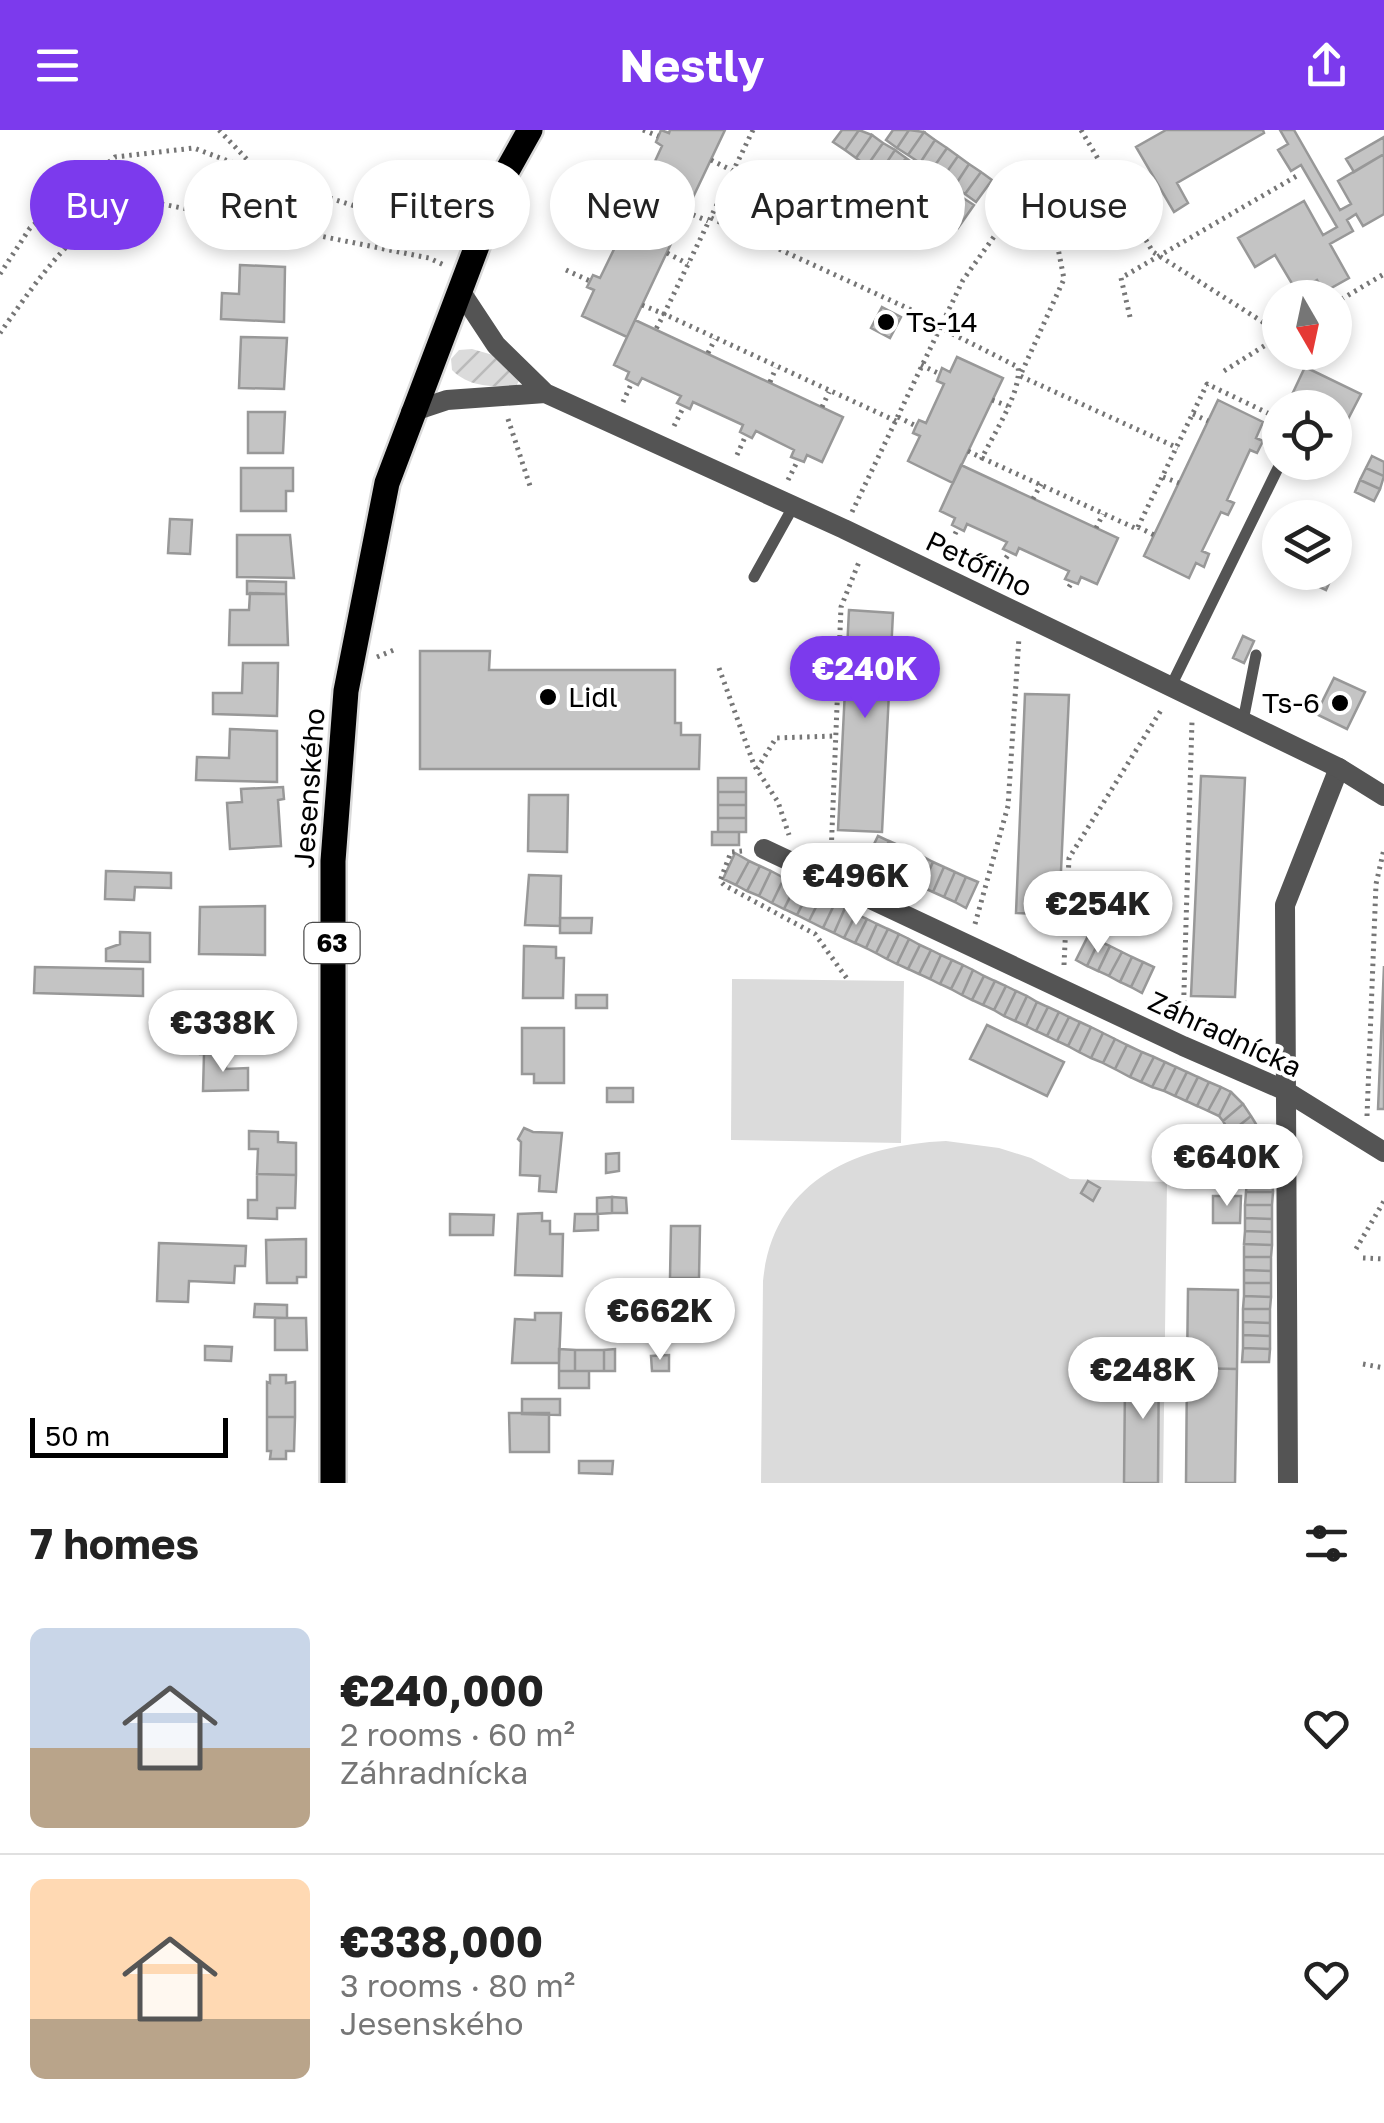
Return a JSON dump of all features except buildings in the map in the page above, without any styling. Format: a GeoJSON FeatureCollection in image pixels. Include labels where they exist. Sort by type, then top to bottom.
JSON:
{"type":"FeatureCollection","features":[{"type":"Feature","properties":{"kind":"main road","name":"Jesenského"},"geometry":{"type":"LineString","coordinates":[[513,160],[530,130]]}},
{"type":"Feature","properties":{"kind":"main road","name":"Jesenského"},"geometry":{"type":"LineString","coordinates":[[333,1483],[332,944],[338,769],[346,691],[387,482],[474,250]]}},
{"type":"Feature","properties":{"kind":"street","name":"Petőfiho"},"geometry":{"type":"LineString","coordinates":[[459,289],[496,345],[545,394],[792,507],[1168,696],[1243,721],[1339,768],[1384,796]]}},
{"type":"Feature","properties":{"kind":"street","name":"Petőfiho"},"geometry":{"type":"LineString","coordinates":[[411,412],[446,400],[545,394]]}},
{"type":"Feature","properties":{"kind":"street"},"geometry":{"type":"LineString","coordinates":[[1288,1483],[1285,906],[1339,768]]}},
{"type":"Feature","properties":{"kind":"street","name":"Záhradnícka"},"geometry":{"type":"LineString","coordinates":[[764,849],[1284,1090],[1384,1152]]}},
{"type":"Feature","properties":{"kind":"lane"},"geometry":{"type":"LineString","coordinates":[[1168,696],[1272,480]]}},
{"type":"Feature","properties":{"kind":"lane"},"geometry":{"type":"LineString","coordinates":[[754,577],[792,507]]}},
{"type":"Feature","properties":{"kind":"lane"},"geometry":{"type":"LineString","coordinates":[[1243,721],[1256,655]]}},
{"type":"Feature","properties":{"kind":"path"},"geometry":{"type":"LineString","coordinates":[[219,130],[247,160]]}},
{"type":"Feature","properties":{"kind":"path"},"geometry":{"type":"LineString","coordinates":[[643,130],[658,136]]}},
{"type":"Feature","properties":{"kind":"path"},"geometry":{"type":"LineString","coordinates":[[738,160],[753,130]]}},
{"type":"Feature","properties":{"kind":"path"},"geometry":{"type":"LineString","coordinates":[[1081,130],[1153,252],[1262,323]]}},
{"type":"Feature","properties":{"kind":"path"},"geometry":{"type":"LineString","coordinates":[[0,274],[30,228],[115,158],[194,148],[226,160]]}},
{"type":"Feature","properties":{"kind":"path"},"geometry":{"type":"LineString","coordinates":[[711,160],[715,162]]}},
{"type":"Feature","properties":{"kind":"path"},"geometry":{"type":"LineString","coordinates":[[1130,317],[1120,278],[1300,174]]}},
{"type":"Feature","properties":{"kind":"path"},"geometry":{"type":"LineString","coordinates":[[0,333],[27,294],[86,229],[118,210],[157,203],[429,258],[446,266],[459,289]]}},
{"type":"Feature","properties":{"kind":"path"},"geometry":{"type":"LineString","coordinates":[[656,329],[715,208]]}},
{"type":"Feature","properties":{"kind":"path"},"geometry":{"type":"LineString","coordinates":[[695,215],[940,325],[1018,367],[1020,376]]}},
{"type":"Feature","properties":{"kind":"path"},"geometry":{"type":"LineString","coordinates":[[861,493],[940,325],[963,280],[985,249]]}},
{"type":"Feature","properties":{"kind":"path"},"geometry":{"type":"LineString","coordinates":[[982,458],[1064,279],[1059,250]]}},
{"type":"Feature","properties":{"kind":"path"},"geometry":{"type":"LineString","coordinates":[[666,253],[688,264]]}},
{"type":"Feature","properties":{"kind":"path"},"geometry":{"type":"LineString","coordinates":[[566,270],[590,281]]}},
{"type":"Feature","properties":{"kind":"path"},"geometry":{"type":"LineString","coordinates":[[1352,293],[1384,274]]}},
{"type":"Feature","properties":{"kind":"path"},"geometry":{"type":"LineString","coordinates":[[642,305],[829,392],[916,426]]}},
{"type":"Feature","properties":{"kind":"path"},"geometry":{"type":"LineString","coordinates":[[708,353],[715,340]]}},
{"type":"Feature","properties":{"kind":"path"},"geometry":{"type":"LineString","coordinates":[[1224,371],[1262,347]]}},
{"type":"Feature","properties":{"kind":"path"},"geometry":{"type":"LineString","coordinates":[[921,365],[940,374]]}},
{"type":"Feature","properties":{"kind":"path"},"geometry":{"type":"LineString","coordinates":[[770,382],[776,368]]}},
{"type":"Feature","properties":{"kind":"path"},"geometry":{"type":"LineString","coordinates":[[1020,376],[1178,448]]}},
{"type":"Feature","properties":{"kind":"path"},"geometry":{"type":"LineString","coordinates":[[623,402],[632,382]]}},
{"type":"Feature","properties":{"kind":"path"},"geometry":{"type":"LineString","coordinates":[[1138,527],[1207,384],[1262,411]]}},
{"type":"Feature","properties":{"kind":"path"},"geometry":{"type":"LineString","coordinates":[[822,407],[829,392]]}},
{"type":"Feature","properties":{"kind":"path"},"geometry":{"type":"LineString","coordinates":[[992,400],[1008,406]]}},
{"type":"Feature","properties":{"kind":"path"},"geometry":{"type":"LineString","coordinates":[[674,427],[684,406]]}},
{"type":"Feature","properties":{"kind":"path"},"geometry":{"type":"LineString","coordinates":[[504,411],[531,488]]}},
{"type":"Feature","properties":{"kind":"path"},"geometry":{"type":"LineString","coordinates":[[1193,414],[1208,421]]}},
{"type":"Feature","properties":{"kind":"path"},"geometry":{"type":"LineString","coordinates":[[736,457],[746,435]]}},
{"type":"Feature","properties":{"kind":"path"},"geometry":{"type":"LineString","coordinates":[[968,451],[1154,535]]}},
{"type":"Feature","properties":{"kind":"path"},"geometry":{"type":"LineString","coordinates":[[788,481],[798,460]]}},
{"type":"Feature","properties":{"kind":"path"},"geometry":{"type":"LineString","coordinates":[[1164,477],[1178,484]]}},
{"type":"Feature","properties":{"kind":"path"},"geometry":{"type":"LineString","coordinates":[[1033,499],[1040,484]]}},
{"type":"Feature","properties":{"kind":"path"},"geometry":{"type":"LineString","coordinates":[[1096,528],[1103,514]]}},
{"type":"Feature","properties":{"kind":"path"},"geometry":{"type":"LineString","coordinates":[[830,879],[841,607],[859,562]]}},
{"type":"Feature","properties":{"kind":"path"},"geometry":{"type":"LineString","coordinates":[[970,944],[1008,806],[1019,637]]}},
{"type":"Feature","properties":{"kind":"path"},"geometry":{"type":"LineString","coordinates":[[370,660],[396,649]]}},
{"type":"Feature","properties":{"kind":"path"},"geometry":{"type":"LineString","coordinates":[[719,668],[757,770],[778,802],[798,864]]}},
{"type":"Feature","properties":{"kind":"path"},"geometry":{"type":"LineString","coordinates":[[1063,988],[1069,858],[1168,696]]}},
{"type":"Feature","properties":{"kind":"path"},"geometry":{"type":"LineString","coordinates":[[1183,1046],[1192,718]]}},
{"type":"Feature","properties":{"kind":"path"},"geometry":{"type":"LineString","coordinates":[[757,770],[776,738],[834,736]]}},
{"type":"Feature","properties":{"kind":"path"},"geometry":{"type":"LineString","coordinates":[[764,849],[732,852],[720,880],[815,934],[848,980]]}},
{"type":"Feature","properties":{"kind":"path"},"geometry":{"type":"LineString","coordinates":[[1366,1140],[1376,884],[1384,849]]}},
{"type":"Feature","properties":{"kind":"path"},"geometry":{"type":"LineString","coordinates":[[1356,1250],[1384,1201]]}},
{"type":"Feature","properties":{"kind":"path"},"geometry":{"type":"LineString","coordinates":[[1363,1258],[1384,1258]]}},
{"type":"Feature","properties":{"kind":"path"},"geometry":{"type":"LineString","coordinates":[[1362,1364],[1384,1368]]}},
{"type":"Feature","properties":{"kind":"shaded area"},"geometry":{"type":"Polygon","coordinates":[[[459,350],[493,355],[520,378],[516,387],[474,383],[452,370],[451,359],[459,350]]]}},
{"type":"Feature","properties":{"kind":"shaded area"},"geometry":{"type":"Polygon","coordinates":[[[732,979],[904,981],[901,1143],[731,1140],[732,979]]]}},
{"type":"Feature","properties":{"kind":"shaded area"},"geometry":{"type":"Polygon","coordinates":[[[946,1141],[999,1148],[1031,1158],[1070,1179],[1167,1182],[1163,1483],[761,1483],[763,1281],[770,1246],[783,1218],[801,1194],[824,1175],[851,1161],[880,1150],[946,1141]]]}},
{"type":"Feature","properties":{"kind":"place","name":"Ts-14"},"geometry":{"type":"Point","coordinates":[886,322]}},
{"type":"Feature","properties":{"kind":"place","name":"Lidl"},"geometry":{"type":"Point","coordinates":[548,697]}},
{"type":"Feature","properties":{"kind":"place","name":"Ts-6"},"geometry":{"type":"Point","coordinates":[1340,703]}}]}
